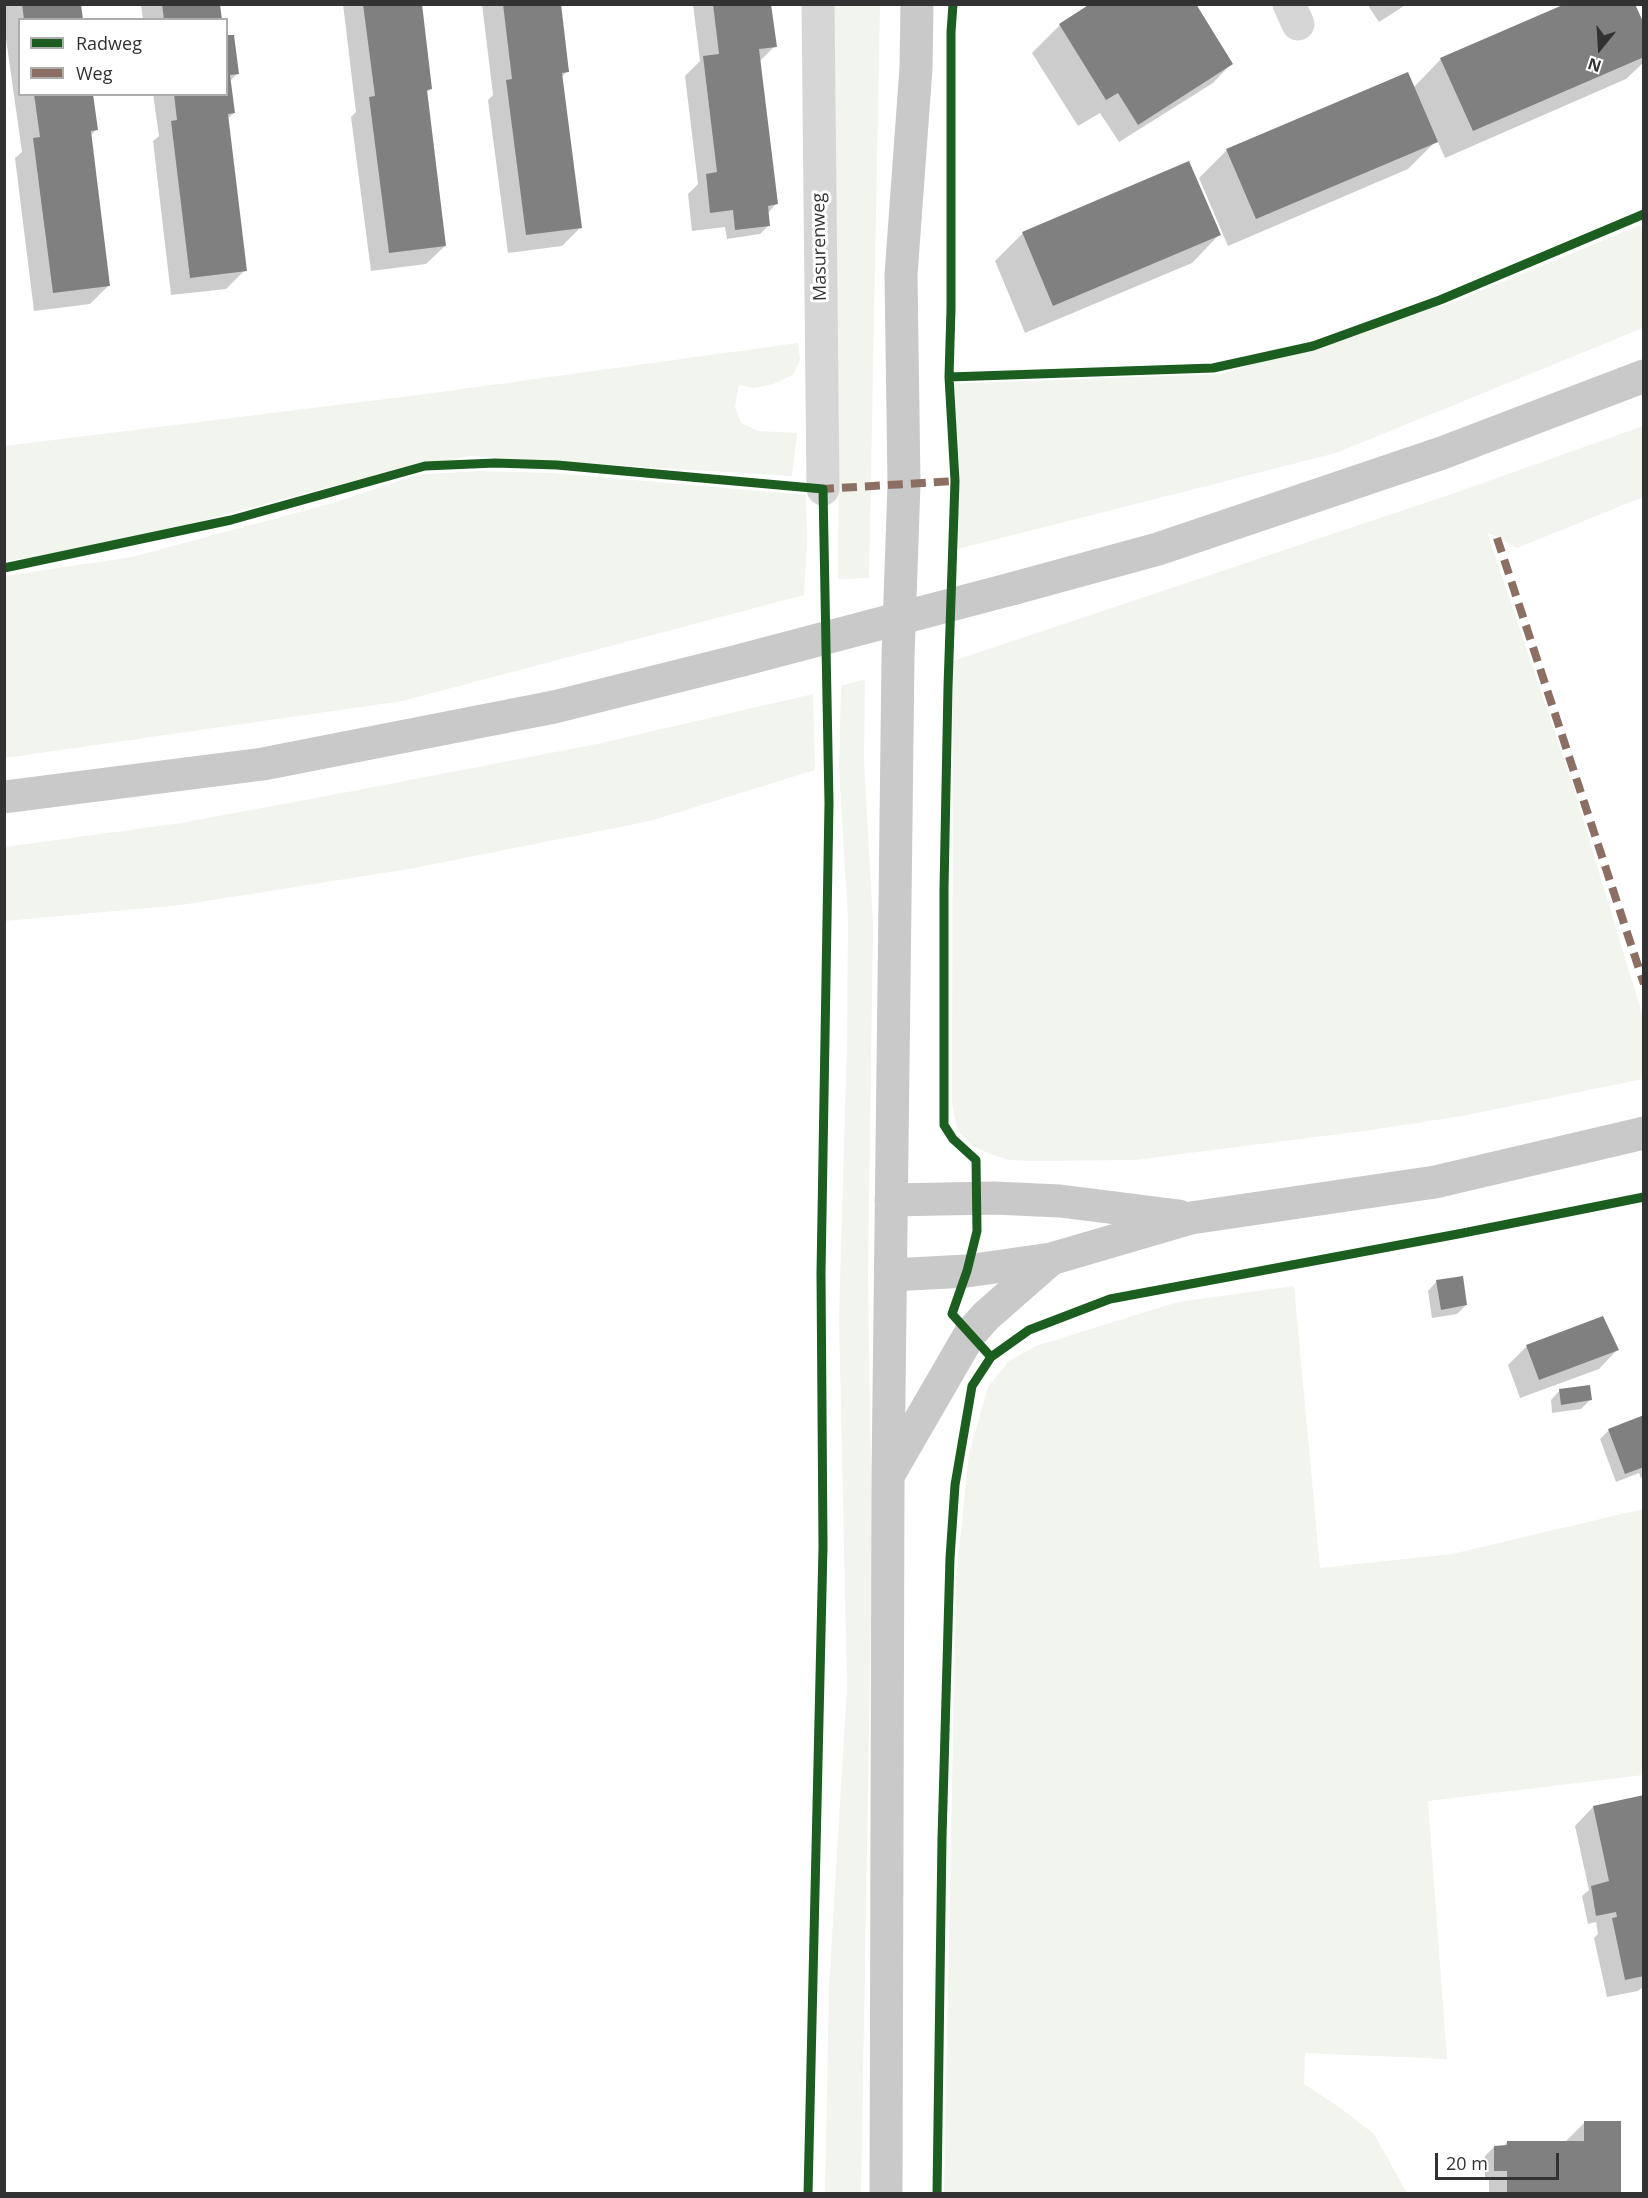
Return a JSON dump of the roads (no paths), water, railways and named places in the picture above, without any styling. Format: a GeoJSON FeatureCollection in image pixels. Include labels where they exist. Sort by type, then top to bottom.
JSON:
{"type":"FeatureCollection","features":[{"type":"Feature","properties":{"kind":"main road"},"geometry":{"type":"LineString","coordinates":[[886,2193],[888,1475],[898,657],[904,484],[901,275],[916,68],[917,4]]}},
{"type":"Feature","properties":{"kind":"main road"},"geometry":{"type":"LineString","coordinates":[[4,797],[263,764],[554,707],[742,660],[1158,549],[1409,464],[1644,376]]}},
{"type":"Feature","properties":{"kind":"main road"},"geometry":{"type":"LineString","coordinates":[[891,1275],[967,1271],[1051,1259],[1191,1218],[1434,1182],[1644,1133]]}},
{"type":"Feature","properties":{"kind":"main road"},"geometry":{"type":"LineString","coordinates":[[891,1200],[994,1198],[1060,1201],[1191,1218]]}},
{"type":"Feature","properties":{"kind":"main road"},"geometry":{"type":"LineString","coordinates":[[888,1475],[970,1334],[986,1316],[1051,1259]]}},
{"type":"Feature","properties":{"kind":"street","name":"Masurenweg"},"geometry":{"type":"LineString","coordinates":[[818,4],[823,489]]}}]}
